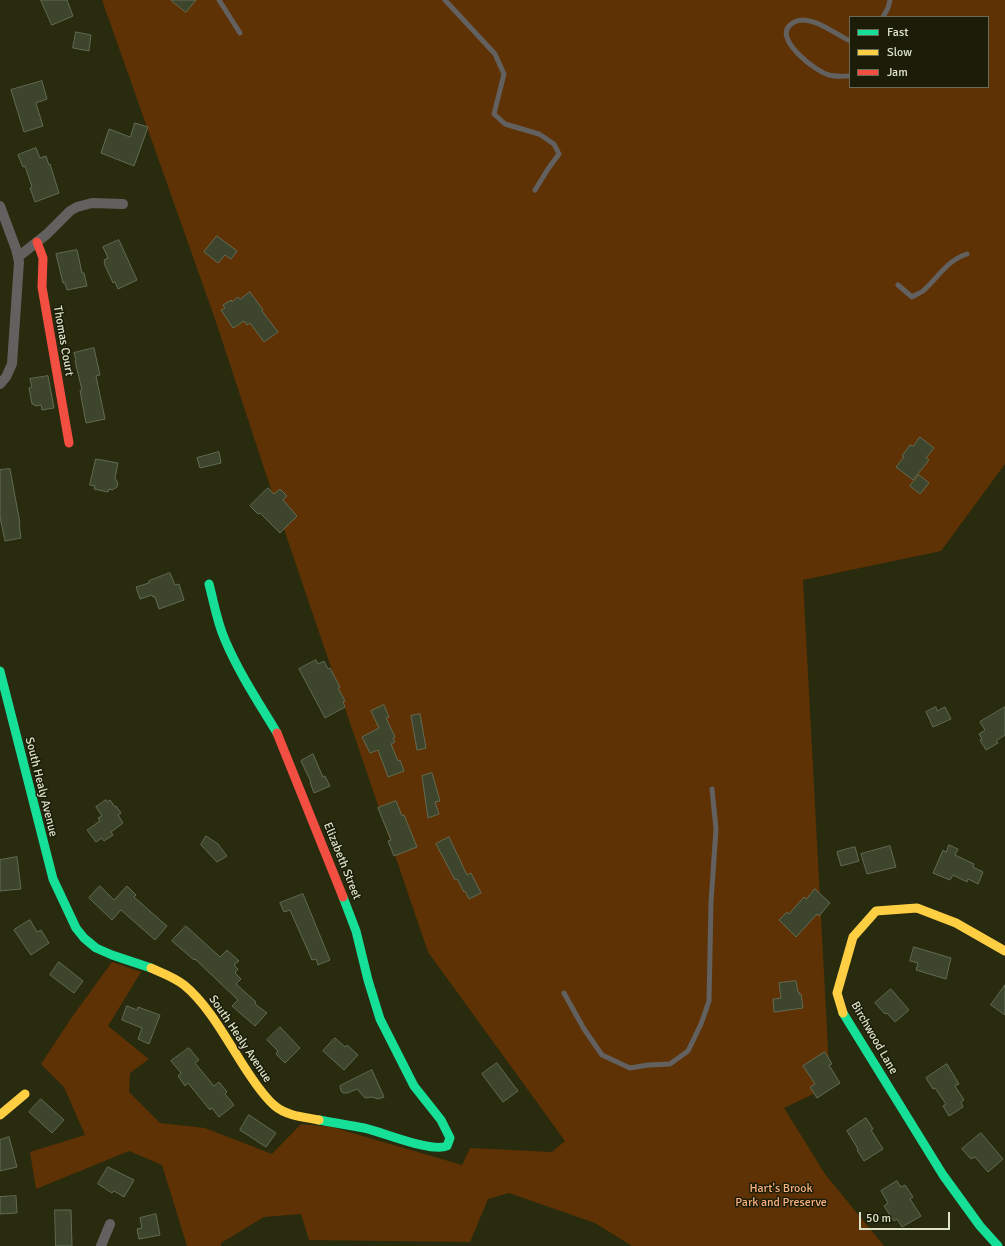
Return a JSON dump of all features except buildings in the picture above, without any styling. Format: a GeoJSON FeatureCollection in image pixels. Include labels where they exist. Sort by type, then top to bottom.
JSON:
{"type":"FeatureCollection","features":[{"type":"Feature","properties":{"kind":"street"},"geometry":{"type":"LineString","coordinates":[[18,257],[37,242],[65,215],[77,207],[92,203],[123,204]]}},
{"type":"Feature","properties":{"kind":"street"},"geometry":{"type":"LineString","coordinates":[[0,206],[18,257],[19,269],[13,356],[10,370],[0,384]]}},
{"type":"Feature","properties":{"kind":"street","name":"Thomas Court"},"geometry":{"type":"LineString","coordinates":[[37,242],[43,258],[42,287],[69,443]]}},
{"type":"Feature","properties":{"kind":"street","name":"Elizabeth Street"},"geometry":{"type":"LineString","coordinates":[[209,584],[225,640],[243,676],[280,738],[351,916],[380,1019],[392,1046],[414,1086],[441,1120],[448,1132],[450,1138],[447,1146]]}},
{"type":"Feature","properties":{"kind":"street","name":"South Healy Avenue"},"geometry":{"type":"LineString","coordinates":[[0,671],[51,873],[76,928],[84,938],[96,948],[163,973],[184,985],[209,1013],[259,1089],[279,1110],[292,1115],[364,1128],[430,1147],[442,1148],[447,1146]]}},
{"type":"Feature","properties":{"kind":"street","name":"Birchwood Lane"},"geometry":{"type":"LineString","coordinates":[[998,1246],[980,1226],[943,1175],[842,1012],[837,993],[854,937],[876,911],[917,908],[956,923],[1005,952]]}},
{"type":"Feature","properties":{"kind":"street"},"geometry":{"type":"LineString","coordinates":[[0,1115],[25,1094]]}},
{"type":"Feature","properties":{"kind":"street"},"geometry":{"type":"LineString","coordinates":[[101,1246],[110,1224]]}},
{"type":"Feature","properties":{"kind":"lane"},"geometry":{"type":"LineString","coordinates":[[219,0],[240,33]]}},
{"type":"Feature","properties":{"kind":"lane"},"geometry":{"type":"LineString","coordinates":[[445,0],[495,54],[504,74],[494,114],[505,124],[539,134],[554,144],[559,154],[535,190]]}},
{"type":"Feature","properties":{"kind":"lane"},"geometry":{"type":"LineString","coordinates":[[884,16],[890,0]]}},
{"type":"Feature","properties":{"kind":"lane"},"geometry":{"type":"LineString","coordinates":[[849,40],[817,24],[804,20],[796,21],[791,24],[787,29],[786,34],[786,39],[793,48],[818,70],[838,77],[849,76]]}},
{"type":"Feature","properties":{"kind":"lane"},"geometry":{"type":"LineString","coordinates":[[898,285],[912,296],[922,292],[946,266],[958,257],[967,254]]}},
{"type":"Feature","properties":{"kind":"lane"},"geometry":{"type":"LineString","coordinates":[[564,993],[584,1029],[602,1055],[630,1068],[670,1064],[688,1051],[701,1024],[709,1001],[711,902],[716,829],[712,789]]}},
{"type":"Feature","properties":{"kind":"green space","name":"Hart's Brook Park and Preserve"},"geometry":{"type":"Polygon","coordinates":[[[102,0],[1005,0],[1005,464],[941,551],[803,580],[830,1086],[784,1108],[825,1174],[884,1246],[632,1246],[595,1223],[509,1193],[488,1199],[470,1242],[309,1240],[301,1214],[264,1217],[221,1243],[221,1246],[187,1246],[162,1165],[129,1151],[36,1189],[30,1152],[85,1135],[64,1087],[41,1064],[72,1017],[112,962],[141,972],[108,1026],[149,1059],[130,1073],[129,1092],[160,1123],[205,1128],[272,1154],[301,1124],[332,1127],[462,1165],[470,1148],[552,1152],[565,1141],[428,952],[290,547],[215,319],[102,0]]]}},
{"type":"Feature","properties":{"kind":"traffic: fast"},"geometry":{"type":"LineString","coordinates":[[209,584],[225,640],[236,664],[277,733]]}},
{"type":"Feature","properties":{"kind":"traffic: fast"},"geometry":{"type":"LineString","coordinates":[[0,671],[53,879],[76,928],[84,938],[96,948],[151,968]]}},
{"type":"Feature","properties":{"kind":"traffic: fast"},"geometry":{"type":"LineString","coordinates":[[319,1120],[364,1128],[430,1147],[447,1146],[450,1138],[441,1120],[414,1086],[380,1019],[368,980],[356,931],[343,897]]}},
{"type":"Feature","properties":{"kind":"traffic: fast"},"geometry":{"type":"LineString","coordinates":[[843,1013],[943,1175],[980,1226],[998,1246]]}},
{"type":"Feature","properties":{"kind":"traffic: slow"},"geometry":{"type":"LineString","coordinates":[[843,1013],[837,993],[853,937],[876,911],[917,908],[956,923],[1005,951]]}},
{"type":"Feature","properties":{"kind":"traffic: slow"},"geometry":{"type":"LineString","coordinates":[[151,968],[180,982],[202,1003],[218,1025],[256,1085],[275,1106],[290,1114],[319,1120]]}},
{"type":"Feature","properties":{"kind":"traffic: slow"},"geometry":{"type":"LineString","coordinates":[[0,1115],[25,1094]]}},
{"type":"Feature","properties":{"kind":"traffic: jam"},"geometry":{"type":"LineString","coordinates":[[37,242],[43,258],[42,287],[69,443]]}},
{"type":"Feature","properties":{"kind":"traffic: jam"},"geometry":{"type":"LineString","coordinates":[[277,733],[343,897]]}}]}
